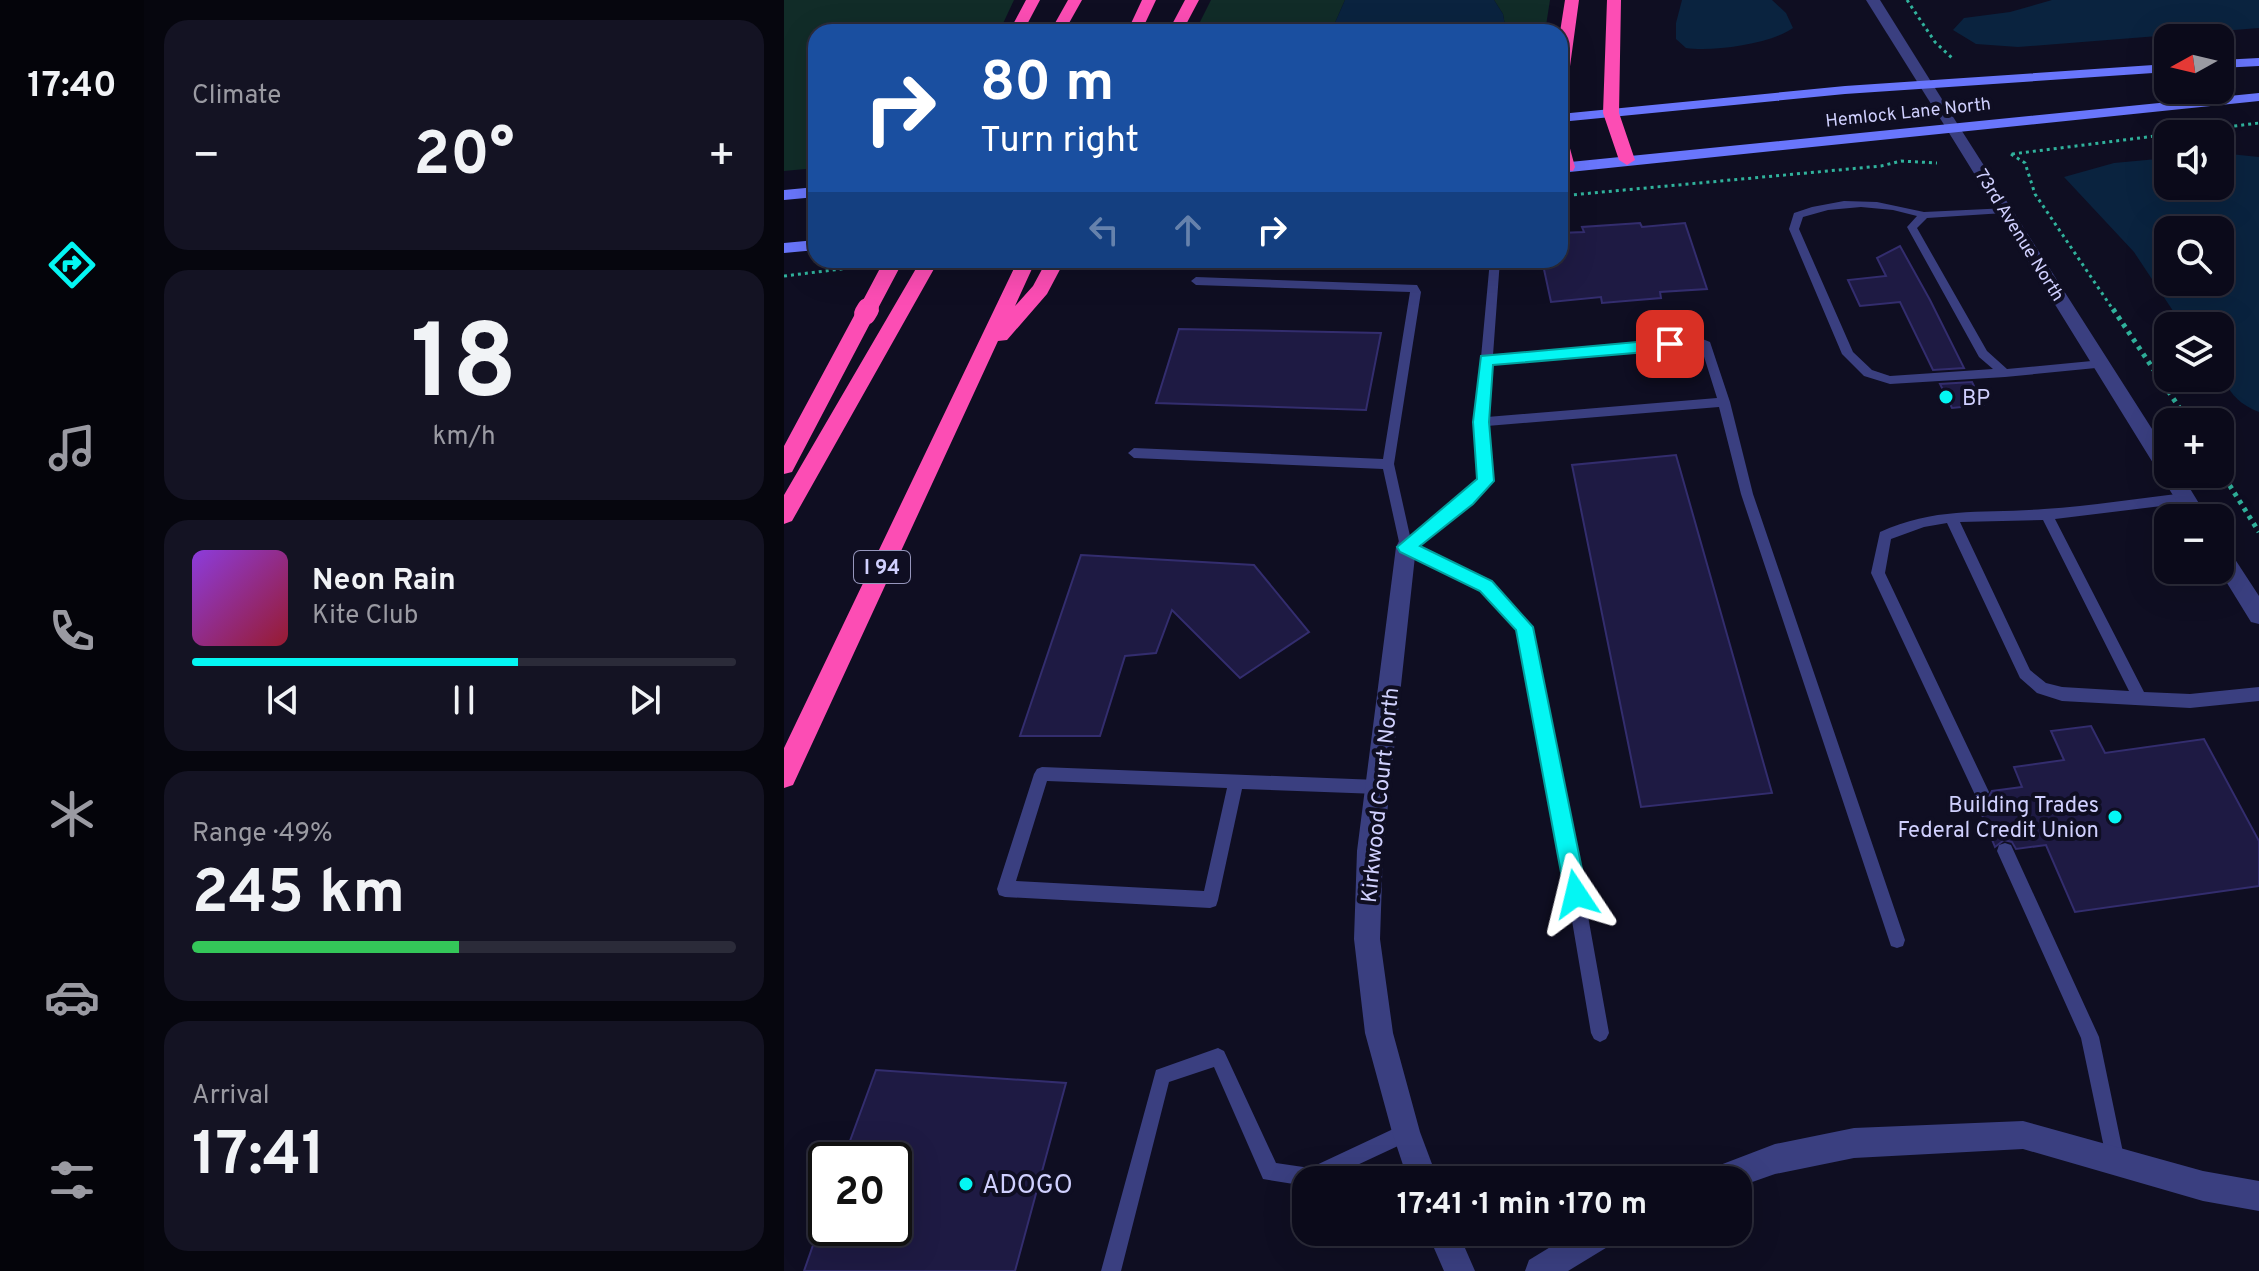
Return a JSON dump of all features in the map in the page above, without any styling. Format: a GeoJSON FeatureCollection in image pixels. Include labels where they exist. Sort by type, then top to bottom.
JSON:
{"type":"FeatureCollection","features":[{"type":"Feature","properties":{"kind":"highway"},"geometry":{"type":"LineString","coordinates":[[1020,24],[1033,0]]}},
{"type":"Feature","properties":{"kind":"highway"},"geometry":{"type":"LineString","coordinates":[[1062,24],[1075,0]]}},
{"type":"Feature","properties":{"kind":"highway"},"geometry":{"type":"LineString","coordinates":[[1138,24],[1149,0]]}},
{"type":"Feature","properties":{"kind":"highway"},"geometry":{"type":"LineString","coordinates":[[1179,24],[1192,0]]}},
{"type":"Feature","properties":{"kind":"highway"},"geometry":{"type":"LineString","coordinates":[[1568,27],[1572,0]]}},
{"type":"Feature","properties":{"kind":"highway"},"geometry":{"type":"LineString","coordinates":[[1614,0],[1611,113],[1627,160]]}},
{"type":"Feature","properties":{"kind":"highway"},"geometry":{"type":"LineString","coordinates":[[784,466],[890,268]]}},
{"type":"Feature","properties":{"kind":"highway"},"geometry":{"type":"LineString","coordinates":[[784,515],[925,268]]}},
{"type":"Feature","properties":{"kind":"highway","name":"I 94"},"geometry":{"type":"LineString","coordinates":[[784,776],[1023,268]]}},
{"type":"Feature","properties":{"kind":"highway"},"geometry":{"type":"LineString","coordinates":[[981,358],[1040,290],[1052,268]]}},
{"type":"Feature","properties":{"kind":"main road"},"geometry":{"type":"LineString","coordinates":[[2234,63],[2259,62]]}},
{"type":"Feature","properties":{"kind":"main road","name":"Hemlock Lane North"},"geometry":{"type":"LineString","coordinates":[[1568,117],[1926,84],[2154,69]]}},
{"type":"Feature","properties":{"kind":"main road","name":"Hemlock Lane North"},"geometry":{"type":"LineString","coordinates":[[1568,166],[2259,97]]}},
{"type":"Feature","properties":{"kind":"main road"},"geometry":{"type":"LineString","coordinates":[[784,195],[808,193]]}},
{"type":"Feature","properties":{"kind":"main road"},"geometry":{"type":"LineString","coordinates":[[784,248],[808,246]]}},
{"type":"Feature","properties":{"kind":"street","name":"73rd Avenue North"},"geometry":{"type":"LineString","coordinates":[[1873,0],[2154,448]]}},
{"type":"Feature","properties":{"kind":"street","name":"73rd Avenue North"},"geometry":{"type":"LineString","coordinates":[[2179,488],[2190,504]]}},
{"type":"Feature","properties":{"kind":"street","name":"Kirkwood Court North"},"geometry":{"type":"LineString","coordinates":[[1406,547],[1370,851],[1367,939],[1379,1033],[1418,1166]]}},
{"type":"Feature","properties":{"kind":"street"},"geometry":{"type":"LineString","coordinates":[[2234,575],[2259,615]]}},
{"type":"Feature","properties":{"kind":"street"},"geometry":{"type":"LineString","coordinates":[[1752,1167],[1775,1159],[1854,1143],[2023,1135],[2203,1186],[2259,1196]]}},
{"type":"Feature","properties":{"kind":"street"},"geometry":{"type":"LineString","coordinates":[[1448,1246],[1460,1271]]}},
{"type":"Feature","properties":{"kind":"street"},"geometry":{"type":"LineString","coordinates":[[1540,1271],[1580,1246]]}},
{"type":"Feature","properties":{"kind":"lane"},"geometry":{"type":"LineString","coordinates":[[2004,210],[1924,215],[1882,204],[1813,209],[1798,215],[1794,229],[1848,354],[1868,373],[1890,380],[2102,364]]}},
{"type":"Feature","properties":{"kind":"lane"},"geometry":{"type":"LineString","coordinates":[[1924,215],[1912,227],[1983,354],[2005,373]]}},
{"type":"Feature","properties":{"kind":"lane"},"geometry":{"type":"LineString","coordinates":[[1406,547],[1468,499],[1486,481],[1481,422],[1494,268]]}},
{"type":"Feature","properties":{"kind":"lane"},"geometry":{"type":"LineString","coordinates":[[1196,281],[1413,288],[1416,292],[1388,464],[1406,547]]}},
{"type":"Feature","properties":{"kind":"lane"},"geometry":{"type":"LineString","coordinates":[[1486,360],[1700,342],[1706,345],[1747,494],[1897,940]]}},
{"type":"Feature","properties":{"kind":"lane"},"geometry":{"type":"LineString","coordinates":[[1481,422],[1724,402]]}},
{"type":"Feature","properties":{"kind":"lane"},"geometry":{"type":"LineString","coordinates":[[1134,453],[1388,464]]}},
{"type":"Feature","properties":{"kind":"lane"},"geometry":{"type":"LineString","coordinates":[[1981,792],[1878,573],[1885,536],[1907,524],[1951,517],[2047,515],[2186,498]]}},
{"type":"Feature","properties":{"kind":"lane"},"geometry":{"type":"LineString","coordinates":[[2047,515],[2140,699]]}},
{"type":"Feature","properties":{"kind":"lane"},"geometry":{"type":"LineString","coordinates":[[1951,517],[2025,674],[2042,688],[2062,694],[2190,701],[2259,694]]}},
{"type":"Feature","properties":{"kind":"lane"},"geometry":{"type":"LineString","coordinates":[[1406,547],[1486,586],[1524,627],[1566,838],[1600,1033]]}},
{"type":"Feature","properties":{"kind":"lane"},"geometry":{"type":"LineString","coordinates":[[1236,781],[1210,900],[1005,889],[1042,774],[1236,781],[1378,787]]}},
{"type":"Feature","properties":{"kind":"lane"},"geometry":{"type":"LineString","coordinates":[[2005,851],[2090,1037],[2116,1162]]}},
{"type":"Feature","properties":{"kind":"lane"},"geometry":{"type":"LineString","coordinates":[[1111,1271],[1162,1076],[1218,1057],[1270,1172],[1311,1177],[1406,1132]]}},
{"type":"Feature","properties":{"kind":"path"},"geometry":{"type":"LineString","coordinates":[[1907,0],[1935,42],[1957,63]]}},
{"type":"Feature","properties":{"kind":"path"},"geometry":{"type":"LineString","coordinates":[[2180,408],[2035,194],[2025,163],[2011,154],[2259,123]]}},
{"type":"Feature","properties":{"kind":"path"},"geometry":{"type":"LineString","coordinates":[[1568,195],[1881,166],[1901,161],[1937,163]]}},
{"type":"Feature","properties":{"kind":"path"},"geometry":{"type":"LineString","coordinates":[[2231,488],[2259,532]]}},
{"type":"Feature","properties":{"kind":"green space"},"geometry":{"type":"Polygon","coordinates":[[[784,0],[1014,0],[1003,24],[808,24],[808,169],[784,171],[784,0]]]}},
{"type":"Feature","properties":{"kind":"green space"},"geometry":{"type":"Polygon","coordinates":[[[1211,0],[1345,0],[1334,24],[1199,24],[1211,0]]]}},
{"type":"Feature","properties":{"kind":"green space"},"geometry":{"type":"Polygon","coordinates":[[[1494,0],[1550,0],[1546,24],[1505,24],[1503,14],[1494,0]]]}},
{"type":"Feature","properties":{"kind":"water"},"geometry":{"type":"Polygon","coordinates":[[[1345,0],[1494,0],[1503,14],[1505,24],[1334,24],[1345,0]]]}},
{"type":"Feature","properties":{"kind":"water"},"geometry":{"type":"Polygon","coordinates":[[[1682,0],[1772,0],[1786,13],[1793,28],[1741,46],[1686,48],[1676,39],[1676,23],[1682,0]]]}},
{"type":"Feature","properties":{"kind":"water"},"geometry":{"type":"Polygon","coordinates":[[[2052,0],[2259,0],[2259,28],[2234,30],[2234,24],[2154,24],[2154,36],[2018,47],[1976,44],[1953,30],[1964,18],[2010,12],[2052,0]]]}},
{"type":"Feature","properties":{"kind":"water"},"geometry":{"type":"Polygon","coordinates":[[[2234,154],[2259,157],[2259,412],[2245,405],[2232,392],[2234,392],[2234,312],[2174,312],[2163,296],[2234,296],[2234,216],[2154,216],[2154,282],[2134,252],[2064,177],[2114,163],[2154,159],[2154,200],[2234,200],[2234,154]]]}},
{"type":"Feature","properties":{"kind":"building"},"geometry":{"type":"Polygon","coordinates":[[[1685,223],[1707,289],[1660,292],[1661,298],[1602,303],[1601,297],[1551,302],[1544,268],[1568,268],[1568,233],[1584,232],[1582,227],[1685,223]]]}},
{"type":"Feature","properties":{"kind":"building"},"geometry":{"type":"Polygon","coordinates":[[[1900,246],[1964,368],[1933,370],[1900,302],[1860,306],[1848,280],[1886,276],[1877,258],[1900,246]]]}},
{"type":"Feature","properties":{"kind":"building"},"geometry":{"type":"Polygon","coordinates":[[[1179,329],[1381,333],[1366,410],[1156,403],[1179,329]]]}},
{"type":"Feature","properties":{"kind":"building"},"geometry":{"type":"Polygon","coordinates":[[[1972,382],[1983,405],[1952,408],[1940,384],[1972,382]]]}},
{"type":"Feature","properties":{"kind":"building"},"geometry":{"type":"Polygon","coordinates":[[[1676,455],[1772,793],[1641,807],[1572,465],[1676,455]]]}},
{"type":"Feature","properties":{"kind":"building"},"geometry":{"type":"Polygon","coordinates":[[[1081,555],[1254,565],[1309,632],[1240,678],[1172,610],[1156,653],[1125,656],[1100,736],[1020,736],[1081,555]]]}},
{"type":"Feature","properties":{"kind":"building","name":"Building Trades Federal Credit Union"},"geometry":{"type":"Polygon","coordinates":[[[2091,726],[2105,753],[2204,739],[2259,841],[2259,886],[2075,912],[2046,845],[2016,849],[2012,842],[2004,840],[1995,847],[1976,800],[1987,800],[1992,791],[2022,787],[2014,767],[2064,760],[2051,731],[2091,726]]]}},
{"type":"Feature","properties":{"kind":"building","name":"ADOGO"},"geometry":{"type":"Polygon","coordinates":[[[876,1070],[1066,1083],[1015,1271],[804,1271],[813,1246],[912,1246],[912,1142],[850,1142],[876,1070]]]}},
{"type":"Feature","properties":{"kind":"place","name":"BP"},"geometry":{"type":"Point","coordinates":[1946,397]}},
{"type":"Feature","properties":{"kind":"place","name":"Building Trades Federal Credit Union"},"geometry":{"type":"Point","coordinates":[2115,817]}},
{"type":"Feature","properties":{"kind":"place","name":"ADOGO"},"geometry":{"type":"Point","coordinates":[966,1184]}},
{"type":"Feature","properties":{"kind":"route"},"geometry":{"type":"LineString","coordinates":[[1576,894],[1524,627],[1486,586],[1406,547],[1468,499],[1486,481],[1481,422],[1486,360],[1670,344]]}}]}
